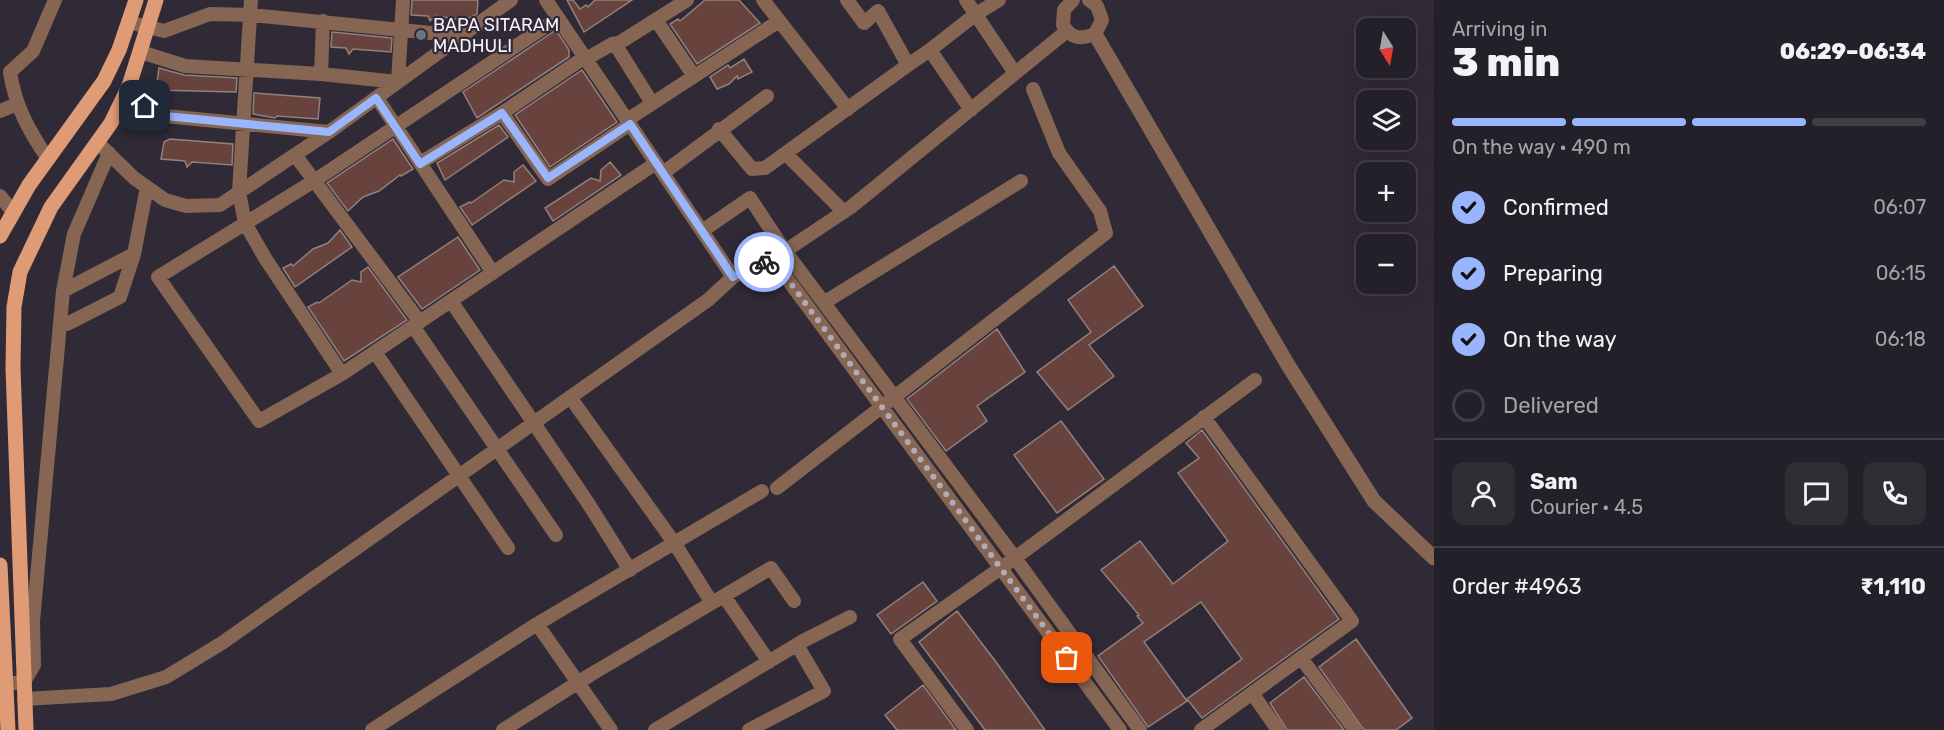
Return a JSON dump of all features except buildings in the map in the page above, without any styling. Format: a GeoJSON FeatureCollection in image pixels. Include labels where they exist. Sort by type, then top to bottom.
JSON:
{"type":"FeatureCollection","features":[{"type":"Feature","properties":{"kind":"main road"},"geometry":{"type":"LineString","coordinates":[[0,236],[28,185],[104,81],[119,50],[136,0]]}},
{"type":"Feature","properties":{"kind":"main road"},"geometry":{"type":"LineString","coordinates":[[26,730],[13,368],[14,307],[20,272],[51,207],[103,148],[141,52],[156,0]]}},
{"type":"Feature","properties":{"kind":"main road"},"geometry":{"type":"LineString","coordinates":[[0,565],[8,730]]}},
{"type":"Feature","properties":{"kind":"street"},"geometry":{"type":"LineString","coordinates":[[48,159],[31,134],[16,104],[10,72],[33,51],[55,0]]}},
{"type":"Feature","properties":{"kind":"street"},"geometry":{"type":"LineString","coordinates":[[251,0],[239,192],[245,223],[265,258],[342,374]]}},
{"type":"Feature","properties":{"kind":"street"},"geometry":{"type":"LineString","coordinates":[[398,82],[403,0]]}},
{"type":"Feature","properties":{"kind":"street"},"geometry":{"type":"LineString","coordinates":[[6,684],[24,682],[34,665],[33,621],[63,291],[74,234],[103,148],[134,178],[165,200],[186,206],[220,205],[329,132],[511,0]]}},
{"type":"Feature","properties":{"kind":"street"},"geometry":{"type":"LineString","coordinates":[[546,0],[733,277]]}},
{"type":"Feature","properties":{"kind":"street"},"geometry":{"type":"LineString","coordinates":[[420,164],[585,58],[615,44],[656,20],[672,4],[687,0]]}},
{"type":"Feature","properties":{"kind":"street"},"geometry":{"type":"LineString","coordinates":[[763,0],[848,109]]}},
{"type":"Feature","properties":{"kind":"street"},"geometry":{"type":"LineString","coordinates":[[848,0],[864,23],[878,11],[908,65]]}},
{"type":"Feature","properties":{"kind":"street"},"geometry":{"type":"LineString","coordinates":[[966,0],[1016,73]]}},
{"type":"Feature","properties":{"kind":"street"},"geometry":{"type":"LineString","coordinates":[[720,129],[752,169],[765,168],[930,50],[975,14],[999,0]]}},
{"type":"Feature","properties":{"kind":"street"},"geometry":{"type":"LineString","coordinates":[[1073,0],[1064,10],[1062,17],[1067,31],[1081,39],[1095,34],[1100,27],[1101,12],[1089,0]]}},
{"type":"Feature","properties":{"kind":"street"},"geometry":{"type":"LineString","coordinates":[[128,22],[164,31],[210,14],[250,15],[461,36]]}},
{"type":"Feature","properties":{"kind":"street"},"geometry":{"type":"LineString","coordinates":[[558,18],[314,181],[158,277],[259,421],[342,374],[493,273],[720,129],[766,96]]}},
{"type":"Feature","properties":{"kind":"street"},"geometry":{"type":"LineString","coordinates":[[656,20],[694,76]]}},
{"type":"Feature","properties":{"kind":"street"},"geometry":{"type":"LineString","coordinates":[[321,74],[323,21]]}},
{"type":"Feature","properties":{"kind":"street"},"geometry":{"type":"LineString","coordinates":[[502,113],[548,178],[652,103],[779,21]]}},
{"type":"Feature","properties":{"kind":"street"},"geometry":{"type":"LineString","coordinates":[[24,699],[111,694],[166,677],[240,630],[708,300],[733,277],[785,251],[844,212],[1067,31]]}},
{"type":"Feature","properties":{"kind":"street"},"geometry":{"type":"LineString","coordinates":[[1095,34],[1288,365],[1374,501],[1434,558]]}},
{"type":"Feature","properties":{"kind":"street"},"geometry":{"type":"LineString","coordinates":[[615,44],[652,103]]}},
{"type":"Feature","properties":{"kind":"street"},"geometry":{"type":"LineString","coordinates":[[930,50],[971,110]]}},
{"type":"Feature","properties":{"kind":"street"},"geometry":{"type":"LineString","coordinates":[[141,52],[184,66],[321,74],[398,82]]}},
{"type":"Feature","properties":{"kind":"street"},"geometry":{"type":"LineString","coordinates":[[777,488],[1106,233],[1100,211],[1059,153],[1033,89]]}},
{"type":"Feature","properties":{"kind":"street"},"geometry":{"type":"LineString","coordinates":[[125,96],[165,116],[329,132]]}},
{"type":"Feature","properties":{"kind":"street"},"geometry":{"type":"LineString","coordinates":[[376,98],[493,273]]}},
{"type":"Feature","properties":{"kind":"street"},"geometry":{"type":"LineString","coordinates":[[0,111],[16,104]]}},
{"type":"Feature","properties":{"kind":"street"},"geometry":{"type":"LineString","coordinates":[[786,154],[844,212]]}},
{"type":"Feature","properties":{"kind":"street"},"geometry":{"type":"LineString","coordinates":[[295,155],[417,324],[496,448],[556,535]]}},
{"type":"Feature","properties":{"kind":"street"},"geometry":{"type":"LineString","coordinates":[[825,302],[1021,181]]}},
{"type":"Feature","properties":{"kind":"street"},"geometry":{"type":"LineString","coordinates":[[60,324],[67,324],[120,297],[134,254],[147,187]]}},
{"type":"Feature","properties":{"kind":"street"},"geometry":{"type":"LineString","coordinates":[[0,196],[14,212]]}},
{"type":"Feature","properties":{"kind":"street"},"geometry":{"type":"LineString","coordinates":[[702,231],[750,198],[785,251],[1015,558],[1140,730]]}},
{"type":"Feature","properties":{"kind":"street"},"geometry":{"type":"LineString","coordinates":[[63,291],[134,254]]}},
{"type":"Feature","properties":{"kind":"street"},"geometry":{"type":"LineString","coordinates":[[772,258],[1120,730]]}},
{"type":"Feature","properties":{"kind":"street"},"geometry":{"type":"LineString","coordinates":[[451,301],[588,503],[630,570]]}},
{"type":"Feature","properties":{"kind":"street"},"geometry":{"type":"LineString","coordinates":[[375,352],[508,548]]}},
{"type":"Feature","properties":{"kind":"street"},"geometry":{"type":"LineString","coordinates":[[967,730],[900,639],[1015,558],[1255,380]]}},
{"type":"Feature","properties":{"kind":"street"},"geometry":{"type":"LineString","coordinates":[[570,397],[675,544],[769,662]]}},
{"type":"Feature","properties":{"kind":"street"},"geometry":{"type":"LineString","coordinates":[[1202,730],[1352,621],[1204,417]]}},
{"type":"Feature","properties":{"kind":"street"},"geometry":{"type":"LineString","coordinates":[[372,730],[537,624],[762,491]]}},
{"type":"Feature","properties":{"kind":"street"},"geometry":{"type":"LineString","coordinates":[[502,730],[771,568],[794,601]]}},
{"type":"Feature","properties":{"kind":"street"},"geometry":{"type":"LineString","coordinates":[[655,730],[797,645],[850,617]]}},
{"type":"Feature","properties":{"kind":"street"},"geometry":{"type":"LineString","coordinates":[[537,624],[611,730]]}},
{"type":"Feature","properties":{"kind":"street"},"geometry":{"type":"LineString","coordinates":[[749,730],[824,691],[797,645]]}},
{"type":"Feature","properties":{"kind":"street"},"geometry":{"type":"LineString","coordinates":[[1301,658],[1355,730]]}},
{"type":"Feature","properties":{"kind":"street"},"geometry":{"type":"LineString","coordinates":[[1252,693],[1278,730]]}},
{"type":"Feature","properties":{"kind":"way so far"},"geometry":{"type":"LineString","coordinates":[[764,262],[772,258],[1067,658]]}},
{"type":"Feature","properties":{"kind":"place","name":"BAPA SITARAM MADHULI"},"geometry":{"type":"Point","coordinates":[421,35]}},
{"type":"Feature","properties":{"kind":"route"},"geometry":{"type":"LineString","coordinates":[[145,106],[165,116],[329,132],[376,98],[420,164],[502,113],[548,178],[630,124],[733,277],[764,262]]}}]}
